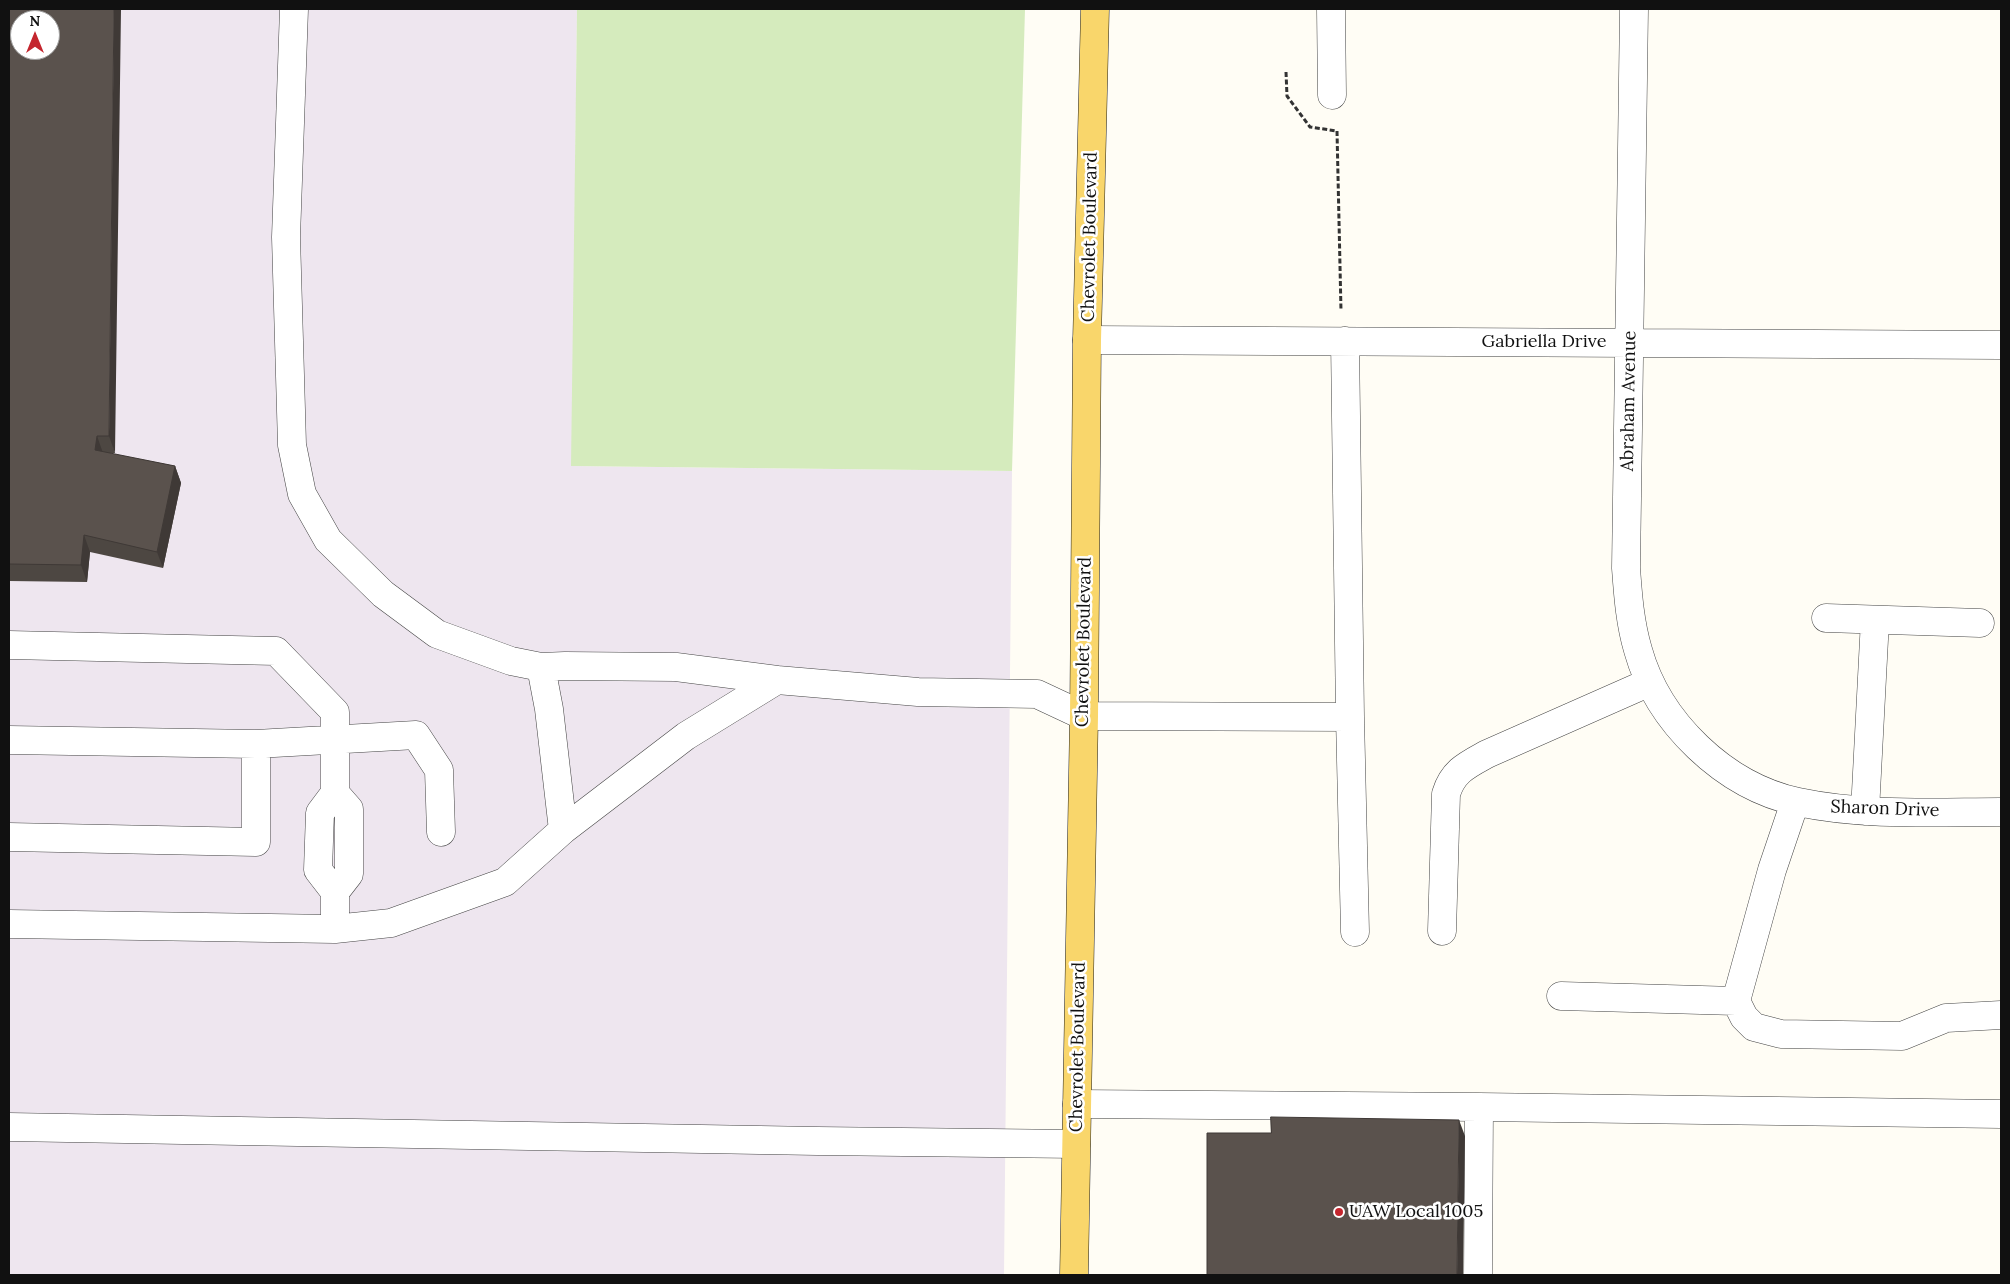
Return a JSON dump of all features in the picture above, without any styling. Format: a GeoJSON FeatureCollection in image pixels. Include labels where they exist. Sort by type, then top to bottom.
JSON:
{"type":"FeatureCollection","features":[{"type":"Feature","properties":{"kind":"main road","name":"Chevrolet Boulevard"},"geometry":{"type":"LineString","coordinates":[[1074,1275],[1084,716],[1087,340],[1095,9]]}},
{"type":"Feature","properties":{"kind":"street"},"geometry":{"type":"LineString","coordinates":[[294,9],[286,237],[292,445],[302,494],[328,540],[384,594],[437,634],[511,661],[541,667],[676,667],[777,680],[918,692],[1037,694],[1084,716],[1350,718]]}},
{"type":"Feature","properties":{"kind":"street"},"geometry":{"type":"LineString","coordinates":[[1331,9],[1332,95]]}},
{"type":"Feature","properties":{"kind":"street","name":"Abraham Avenue"},"geometry":{"type":"LineString","coordinates":[[1634,9],[1627,577],[1629,615],[1638,652],[1650,682],[1673,721],[1719,765]]}},
{"type":"Feature","properties":{"kind":"street","name":"Gabriella Drive"},"geometry":{"type":"LineString","coordinates":[[1087,340],[2001,345]]}},
{"type":"Feature","properties":{"kind":"street"},"geometry":{"type":"LineString","coordinates":[[1345,341],[1354,932]]}},
{"type":"Feature","properties":{"kind":"street"},"geometry":{"type":"LineString","coordinates":[[1826,618],[1980,623]]}},
{"type":"Feature","properties":{"kind":"street"},"geometry":{"type":"LineString","coordinates":[[1865,812],[1875,620]]}},
{"type":"Feature","properties":{"kind":"street"},"geometry":{"type":"LineString","coordinates":[[9,645],[276,651],[335,712],[335,793],[320,813],[318,870],[335,892],[335,929]]}},
{"type":"Feature","properties":{"kind":"street"},"geometry":{"type":"LineString","coordinates":[[541,667],[549,709],[563,830]]}},
{"type":"Feature","properties":{"kind":"street"},"geometry":{"type":"LineString","coordinates":[[9,924],[335,929],[391,923],[505,882],[563,830],[686,736],[777,680]]}},
{"type":"Feature","properties":{"kind":"street"},"geometry":{"type":"LineString","coordinates":[[1442,931],[1446,794],[1450,780],[1464,767],[1487,754],[1650,682]]}},
{"type":"Feature","properties":{"kind":"street"},"geometry":{"type":"LineString","coordinates":[[9,740],[256,744],[416,735],[439,770],[441,832]]}},
{"type":"Feature","properties":{"kind":"street"},"geometry":{"type":"LineString","coordinates":[[9,837],[256,842],[256,744]]}},
{"type":"Feature","properties":{"kind":"street","name":"Sharon Drive"},"geometry":{"type":"LineString","coordinates":[[1719,765],[1749,783],[1795,802],[1865,812],[2001,812]]}},
{"type":"Feature","properties":{"kind":"street"},"geometry":{"type":"LineString","coordinates":[[1795,802],[1772,870],[1736,1001],[1744,1016],[1754,1027],[1781,1034],[1902,1036],[1946,1018],[2001,1015]]}},
{"type":"Feature","properties":{"kind":"street"},"geometry":{"type":"LineString","coordinates":[[1561,996],[1736,1001]]}},
{"type":"Feature","properties":{"kind":"street"},"geometry":{"type":"LineString","coordinates":[[1077,1104],[2001,1114]]}},
{"type":"Feature","properties":{"kind":"street"},"geometry":{"type":"LineString","coordinates":[[1478,1275],[1479,1107]]}},
{"type":"Feature","properties":{"kind":"street"},"geometry":{"type":"LineString","coordinates":[[9,1126],[1076,1144]]}},
{"type":"Feature","properties":{"kind":"path"},"geometry":{"type":"LineString","coordinates":[[1286,72],[1287,96],[1310,127],[1337,131],[1341,311]]}},
{"type":"Feature","properties":{"kind":"shaded area"},"geometry":{"type":"Polygon","coordinates":[[[9,9],[577,9],[572,466],[1012,471],[1004,1275],[9,1275],[9,9]]]}},
{"type":"Feature","properties":{"kind":"green space"},"geometry":{"type":"Polygon","coordinates":[[[577,9],[1025,9],[1012,471],[571,466],[577,9]]]}},
{"type":"Feature","properties":{"kind":"building"},"geometry":{"type":"Polygon","coordinates":[[[9,9],[114,9],[109,436],[97,436],[95,450],[175,466],[157,552],[84,535],[81,565],[9,564],[9,9]]]}},
{"type":"Feature","properties":{"kind":"building","name":"UAW Local 1005"},"geometry":{"type":"Polygon","coordinates":[[[1271,1117],[1459,1120],[1457,1275],[1207,1275],[1207,1133],[1271,1133],[1271,1117]]]}},
{"type":"Feature","properties":{"kind":"place","name":"UAW Local 1005"},"geometry":{"type":"Point","coordinates":[1339,1212]}}]}
